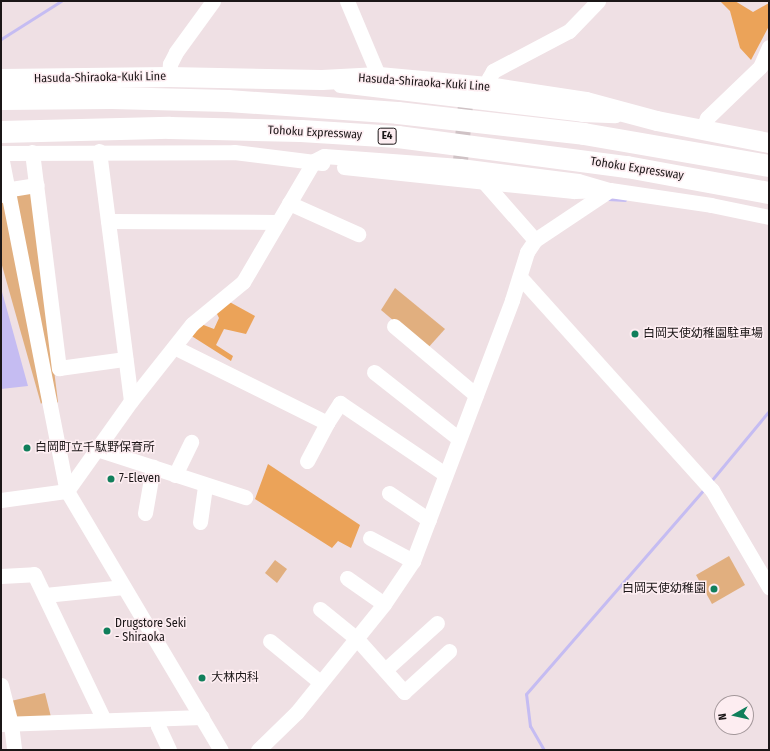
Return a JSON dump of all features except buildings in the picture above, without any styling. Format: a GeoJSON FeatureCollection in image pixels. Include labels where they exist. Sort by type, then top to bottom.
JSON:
{"type":"FeatureCollection","features":[{"type":"Feature","properties":{"kind":"highway","name":"Tohoku Expressway"},"geometry":{"type":"LineString","coordinates":[[1,99],[112,98],[228,101],[398,113],[584,134],[769,166]]}},
{"type":"Feature","properties":{"kind":"highway","name":"Tohoku Expressway"},"geometry":{"type":"LineString","coordinates":[[1,132],[177,128],[301,131],[398,137],[627,167],[769,193]]}},
{"type":"Feature","properties":{"kind":"main road","name":"Hasuda-Shiraoka-Kuki Line"},"geometry":{"type":"LineString","coordinates":[[1,79],[169,77],[322,80],[379,77],[488,87],[586,102],[633,115],[769,143]]}},
{"type":"Feature","properties":{"kind":"street"},"geometry":{"type":"LineString","coordinates":[[169,77],[170,64],[176,52],[213,1]]}},
{"type":"Feature","properties":{"kind":"street"},"geometry":{"type":"LineString","coordinates":[[347,1],[379,77]]}},
{"type":"Feature","properties":{"kind":"street"},"geometry":{"type":"LineString","coordinates":[[488,87],[489,78],[493,71],[569,31],[598,1]]}},
{"type":"Feature","properties":{"kind":"street"},"geometry":{"type":"LineString","coordinates":[[702,130],[707,118],[760,67],[769,47]]}},
{"type":"Feature","properties":{"kind":"street"},"geometry":{"type":"LineString","coordinates":[[322,80],[351,87],[582,114],[633,115]]}},
{"type":"Feature","properties":{"kind":"street"},"geometry":{"type":"LineString","coordinates":[[99,151],[131,402]]}},
{"type":"Feature","properties":{"kind":"street"},"geometry":{"type":"LineString","coordinates":[[221,750],[67,491],[5,196],[1,154],[99,151],[234,152],[484,182],[574,191],[610,190]]}},
{"type":"Feature","properties":{"kind":"street"},"geometry":{"type":"LineString","coordinates":[[32,152],[59,368],[125,359]]}},
{"type":"Feature","properties":{"kind":"street"},"geometry":{"type":"LineString","coordinates":[[1,500],[67,491],[131,402],[192,324],[243,282],[314,161],[324,156],[460,166],[578,181],[610,190],[711,205],[769,217]]}},
{"type":"Feature","properties":{"kind":"street"},"geometry":{"type":"LineString","coordinates":[[484,182],[535,240]]}},
{"type":"Feature","properties":{"kind":"street"},"geometry":{"type":"LineString","coordinates":[[5,196],[12,189],[37,185]]}},
{"type":"Feature","properties":{"kind":"street"},"geometry":{"type":"LineString","coordinates":[[258,750],[297,712],[384,604],[413,561],[520,277],[527,252],[535,240],[610,190]]}},
{"type":"Feature","properties":{"kind":"street"},"geometry":{"type":"LineString","coordinates":[[289,202],[358,234]]}},
{"type":"Feature","properties":{"kind":"street"},"geometry":{"type":"LineString","coordinates":[[108,222],[277,222]]}},
{"type":"Feature","properties":{"kind":"street"},"geometry":{"type":"LineString","coordinates":[[520,277],[712,490],[769,587]]}},
{"type":"Feature","properties":{"kind":"street"},"geometry":{"type":"LineString","coordinates":[[394,326],[476,395]]}},
{"type":"Feature","properties":{"kind":"street"},"geometry":{"type":"LineString","coordinates":[[174,347],[327,423]]}},
{"type":"Feature","properties":{"kind":"street"},"geometry":{"type":"LineString","coordinates":[[374,372],[459,439]]}},
{"type":"Feature","properties":{"kind":"street"},"geometry":{"type":"LineString","coordinates":[[307,461],[327,423],[340,403],[446,474]]}},
{"type":"Feature","properties":{"kind":"street"},"geometry":{"type":"LineString","coordinates":[[175,475],[191,442]]}},
{"type":"Feature","properties":{"kind":"street"},"geometry":{"type":"LineString","coordinates":[[97,449],[245,497]]}},
{"type":"Feature","properties":{"kind":"street"},"geometry":{"type":"LineString","coordinates":[[145,513],[153,467]]}},
{"type":"Feature","properties":{"kind":"street"},"geometry":{"type":"LineString","coordinates":[[200,522],[205,485]]}},
{"type":"Feature","properties":{"kind":"street"},"geometry":{"type":"LineString","coordinates":[[389,493],[429,520]]}},
{"type":"Feature","properties":{"kind":"street"},"geometry":{"type":"LineString","coordinates":[[370,538],[413,561]]}},
{"type":"Feature","properties":{"kind":"street"},"geometry":{"type":"LineString","coordinates":[[1,576],[34,574],[104,720]]}},
{"type":"Feature","properties":{"kind":"street"},"geometry":{"type":"LineString","coordinates":[[347,578],[384,604]]}},
{"type":"Feature","properties":{"kind":"street"},"geometry":{"type":"LineString","coordinates":[[44,595],[124,587]]}},
{"type":"Feature","properties":{"kind":"street"},"geometry":{"type":"LineString","coordinates":[[320,609],[357,638],[404,692],[449,651]]}},
{"type":"Feature","properties":{"kind":"street"},"geometry":{"type":"LineString","coordinates":[[385,670],[437,623]]}},
{"type":"Feature","properties":{"kind":"street"},"geometry":{"type":"LineString","coordinates":[[270,641],[320,682]]}},
{"type":"Feature","properties":{"kind":"street"},"geometry":{"type":"LineString","coordinates":[[1,685],[6,724],[14,750]]}},
{"type":"Feature","properties":{"kind":"street"},"geometry":{"type":"LineString","coordinates":[[6,724],[202,717]]}},
{"type":"Feature","properties":{"kind":"street"},"geometry":{"type":"LineString","coordinates":[[158,719],[158,726],[169,750]]}},
{"type":"Feature","properties":{"kind":"shaded area"},"geometry":{"type":"Polygon","coordinates":[[[720,1],[735,1],[753,12],[769,3],[769,26],[751,60],[740,48],[730,11],[720,1]]]}},
{"type":"Feature","properties":{"kind":"shaded area"},"geometry":{"type":"Polygon","coordinates":[[[32,193],[58,402],[54,406],[13,194],[32,193]]]}},
{"type":"Feature","properties":{"kind":"shaded area"},"geometry":{"type":"Polygon","coordinates":[[[5,200],[44,400],[41,404],[1,262],[1,202],[5,200]]]}},
{"type":"Feature","properties":{"kind":"shaded area"},"geometry":{"type":"Polygon","coordinates":[[[1,288],[28,386],[1,389],[1,288]]]}},
{"type":"Feature","properties":{"kind":"shaded area"},"geometry":{"type":"Polygon","coordinates":[[[395,288],[445,329],[427,349],[381,310],[395,288]]]}},
{"type":"Feature","properties":{"kind":"shaded area"},"geometry":{"type":"Polygon","coordinates":[[[226,300],[255,316],[246,334],[224,329],[216,345],[233,356],[231,361],[190,335],[201,324],[214,329],[219,318],[215,310],[226,300]]]}},
{"type":"Feature","properties":{"kind":"shaded area"},"geometry":{"type":"Polygon","coordinates":[[[268,464],[360,525],[351,548],[338,541],[332,548],[255,499],[268,464]]]}},
{"type":"Feature","properties":{"kind":"shaded area"},"geometry":{"type":"Polygon","coordinates":[[[729,556],[745,585],[712,604],[696,575],[729,556]]]}},
{"type":"Feature","properties":{"kind":"shaded area"},"geometry":{"type":"Polygon","coordinates":[[[275,560],[287,569],[277,583],[265,573],[275,560]]]}},
{"type":"Feature","properties":{"kind":"shaded area"},"geometry":{"type":"Polygon","coordinates":[[[45,693],[51,717],[19,718],[15,716],[11,701],[45,693]]]}},
{"type":"Feature","properties":{"kind":"waterway"},"geometry":{"type":"LineString","coordinates":[[1,39],[61,1]]}},
{"type":"Feature","properties":{"kind":"waterway"},"geometry":{"type":"LineString","coordinates":[[608,199],[625,200]]}},
{"type":"Feature","properties":{"kind":"waterway"},"geometry":{"type":"LineString","coordinates":[[711,481],[769,411]]}},
{"type":"Feature","properties":{"kind":"waterway"},"geometry":{"type":"LineString","coordinates":[[544,750],[530,726],[526,694],[705,488]]}},
{"type":"Feature","properties":{"kind":"tunnel"},"geometry":{"type":"LineString","coordinates":[[460,166],[466,99]]}},
{"type":"Feature","properties":{"kind":"place","name":"白岡天使幼稚園駐車場"},"geometry":{"type":"Point","coordinates":[635,334]}},
{"type":"Feature","properties":{"kind":"place","name":"白岡町立千駄野保育所"},"geometry":{"type":"Point","coordinates":[27,448]}},
{"type":"Feature","properties":{"kind":"place","name":"7-Eleven"},"geometry":{"type":"Point","coordinates":[111,479]}},
{"type":"Feature","properties":{"kind":"place","name":"白岡天使幼稚園"},"geometry":{"type":"Point","coordinates":[714,589]}},
{"type":"Feature","properties":{"kind":"place","name":"Drugstore Seki - Shiraoka"},"geometry":{"type":"Point","coordinates":[107,631]}},
{"type":"Feature","properties":{"kind":"place","name":"大林内科"},"geometry":{"type":"Point","coordinates":[202,678]}}]}
